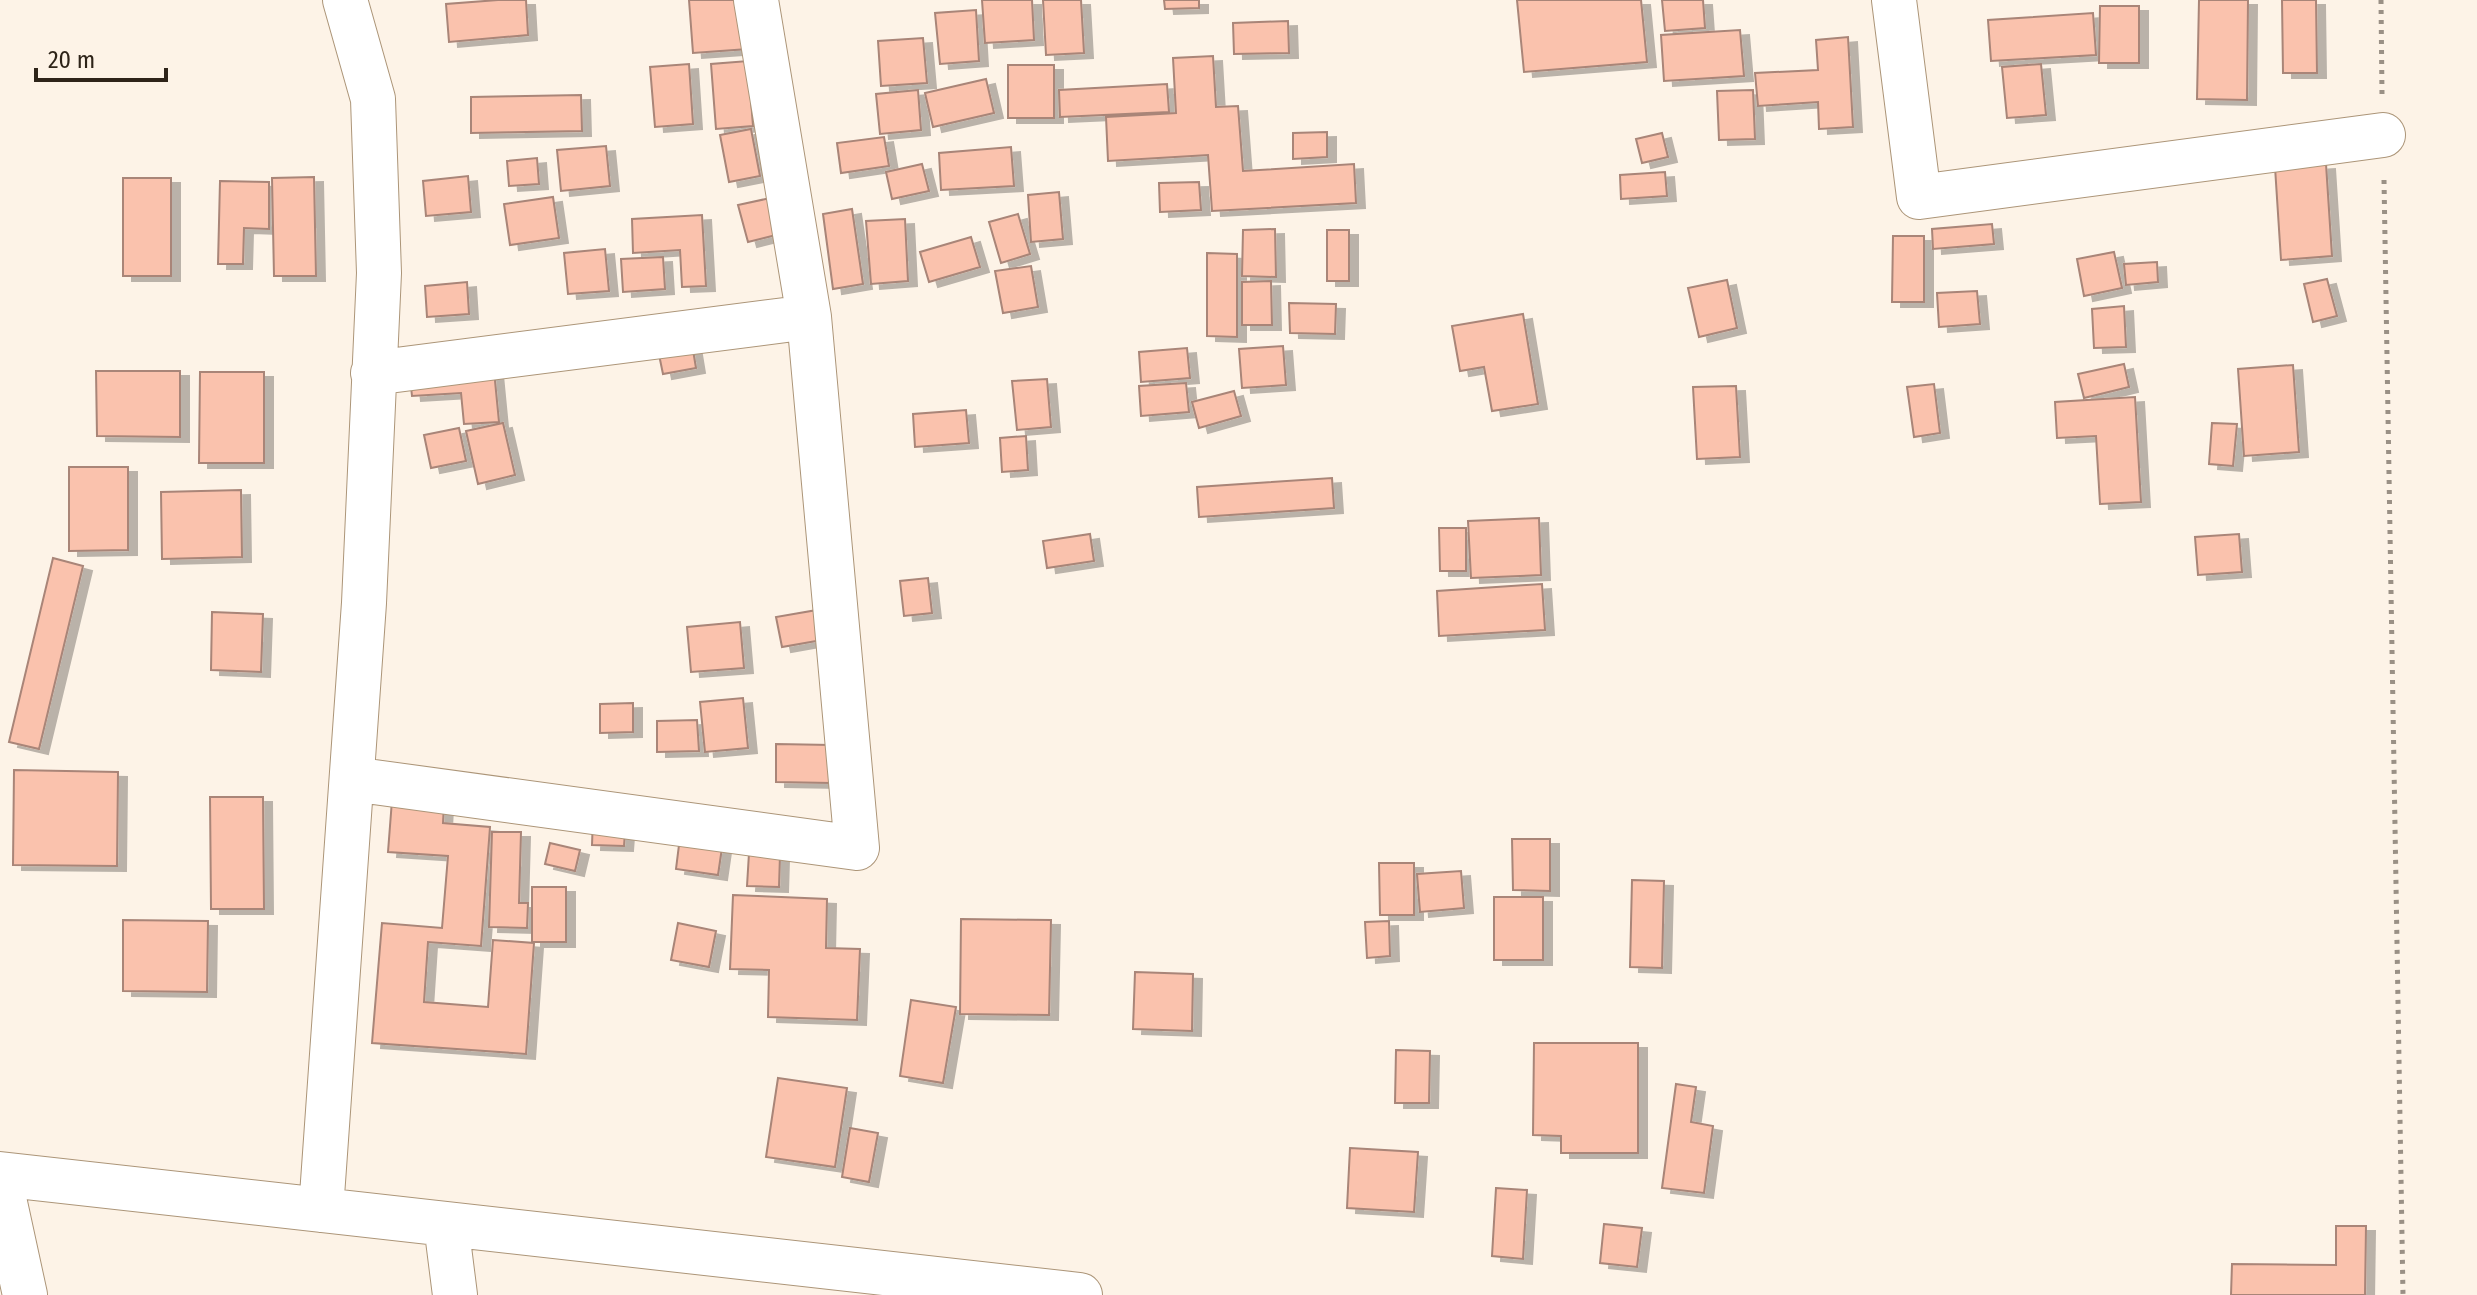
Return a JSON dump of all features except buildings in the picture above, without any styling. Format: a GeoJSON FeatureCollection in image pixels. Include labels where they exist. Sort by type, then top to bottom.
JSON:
{"type":"FeatureCollection","features":[{"type":"Feature","properties":{"kind":"street"},"geometry":{"type":"LineString","coordinates":[[321,1210],[364,603],[379,273],[373,99],[345,0]]}},
{"type":"Feature","properties":{"kind":"street"},"geometry":{"type":"LineString","coordinates":[[352,779],[857,848],[809,317],[756,0]]}},
{"type":"Feature","properties":{"kind":"street"},"geometry":{"type":"LineString","coordinates":[[1894,0],[1919,197],[2383,135]]}},
{"type":"Feature","properties":{"kind":"street"},"geometry":{"type":"LineString","coordinates":[[373,373],[809,317]]}},
{"type":"Feature","properties":{"kind":"street"},"geometry":{"type":"LineString","coordinates":[[25,1295],[0,1177],[1071,1294]]}},
{"type":"Feature","properties":{"kind":"street"},"geometry":{"type":"LineString","coordinates":[[446,1224],[455,1295]]}},
{"type":"Feature","properties":{"kind":"path"},"geometry":{"type":"LineString","coordinates":[[2381,0],[2403,1295]]}}]}
